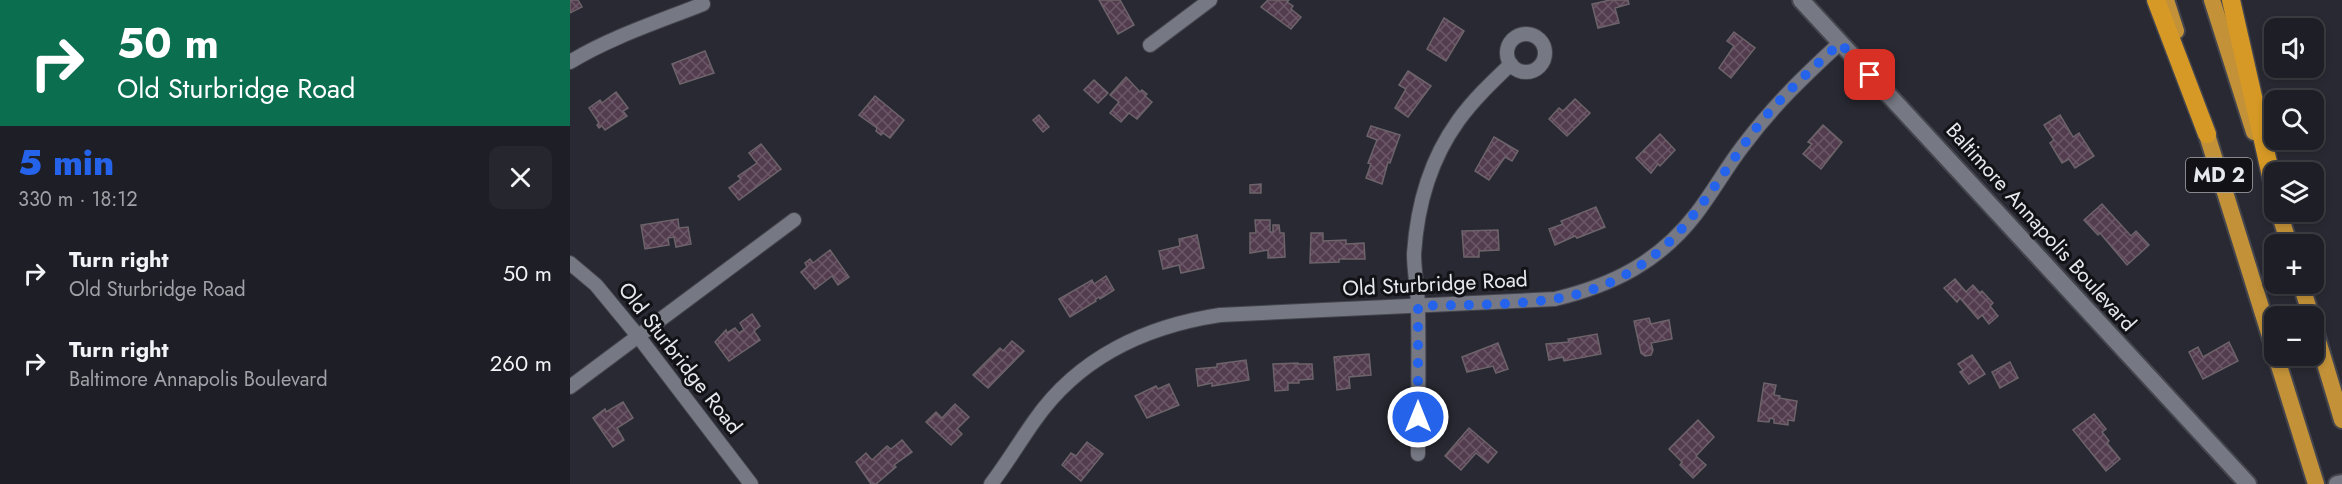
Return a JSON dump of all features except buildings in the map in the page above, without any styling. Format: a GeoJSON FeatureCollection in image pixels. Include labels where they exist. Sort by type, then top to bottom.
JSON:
{"type":"FeatureCollection","features":[{"type":"Feature","properties":{"kind":"highway"},"geometry":{"type":"LineString","coordinates":[[2156,0],[2207,134]]}},
{"type":"Feature","properties":{"kind":"highway","name":"MD 2"},"geometry":{"type":"LineString","coordinates":[[2166,0],[2264,317]]}},
{"type":"Feature","properties":{"kind":"highway"},"geometry":{"type":"LineString","coordinates":[[2212,0],[2264,164]]}},
{"type":"Feature","properties":{"kind":"highway"},"geometry":{"type":"LineString","coordinates":[[2230,0],[2268,162]]}},
{"type":"Feature","properties":{"kind":"highway"},"geometry":{"type":"LineString","coordinates":[[2324,360],[2342,420]]}},
{"type":"Feature","properties":{"kind":"highway"},"geometry":{"type":"LineString","coordinates":[[2279,366],[2316,484]]}},
{"type":"Feature","properties":{"kind":"street"},"geometry":{"type":"LineString","coordinates":[[1150,45],[1210,0]]}},
{"type":"Feature","properties":{"kind":"street","name":"Baltimore Annapolis Boulevard"},"geometry":{"type":"LineString","coordinates":[[1800,0],[2248,484]]}},
{"type":"Feature","properties":{"kind":"street"},"geometry":{"type":"LineString","coordinates":[[570,62],[614,40],[703,4]]}},
{"type":"Feature","properties":{"kind":"street","name":"Old Sturbridge Road"},"geometry":{"type":"LineString","coordinates":[[991,484],[1036,418],[1061,390],[1091,364],[1120,346],[1154,330],[1185,321],[1221,315],[1555,299],[1590,291],[1619,278],[1648,261],[1684,228],[1741,148],[1790,89],[1840,43]]}},
{"type":"Feature","properties":{"kind":"street"},"geometry":{"type":"LineString","coordinates":[[1418,454],[1418,306],[1414,256],[1417,223],[1433,168],[1458,122],[1475,100],[1511,64]]}},
{"type":"Feature","properties":{"kind":"street"},"geometry":{"type":"LineString","coordinates":[[570,387],[794,220]]}},
{"type":"Feature","properties":{"kind":"street","name":"Old Sturbridge Road"},"geometry":{"type":"LineString","coordinates":[[570,263],[596,285],[638,336],[751,484]]}},
{"type":"Feature","properties":{"kind":"street"},"geometry":{"type":"LineString","coordinates":[[2337,484],[2342,483]]}},
{"type":"Feature","properties":{"kind":"route"},"geometry":{"type":"LineString","coordinates":[[1418,417],[1418,306],[1555,299],[1590,291],[1619,278],[1648,261],[1684,228],[1766,116],[1790,89],[1840,43],[1870,75]]}}]}
